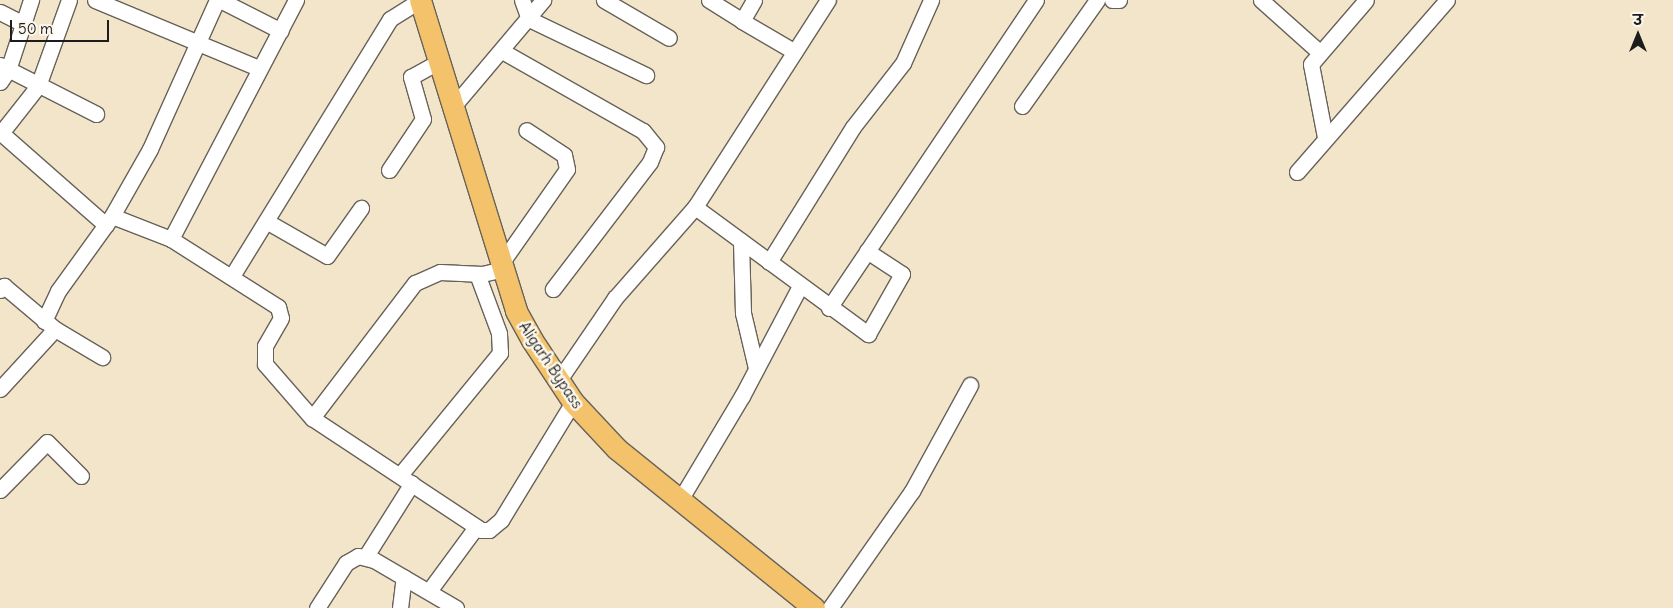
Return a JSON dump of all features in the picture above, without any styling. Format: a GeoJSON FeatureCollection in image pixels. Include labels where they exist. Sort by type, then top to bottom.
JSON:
{"type":"FeatureCollection","features":[{"type":"Feature","properties":{"kind":"highway","name":"Aligarh Bypass"},"geometry":{"type":"LineString","coordinates":[[420,0],[426,68],[451,108],[492,270],[516,312],[573,402],[617,449],[814,608]]}},
{"type":"Feature","properties":{"kind":"street"},"geometry":{"type":"LineString","coordinates":[[31,0],[24,24],[3,72],[38,86],[96,114]]}},
{"type":"Feature","properties":{"kind":"street"},"geometry":{"type":"LineString","coordinates":[[69,0],[38,86],[0,133],[109,221],[171,239],[232,276],[281,312],[265,346],[265,364],[312,418],[476,526],[489,530],[501,520],[573,402]]}},
{"type":"Feature","properties":{"kind":"street"},"geometry":{"type":"LineString","coordinates":[[95,0],[258,68]]}},
{"type":"Feature","properties":{"kind":"street"},"geometry":{"type":"LineString","coordinates":[[0,389],[50,325],[58,291],[109,221],[150,149],[195,42],[216,0]]}},
{"type":"Feature","properties":{"kind":"street"},"geometry":{"type":"LineString","coordinates":[[220,0],[281,31]]}},
{"type":"Feature","properties":{"kind":"street"},"geometry":{"type":"LineString","coordinates":[[171,239],[213,164],[258,68],[281,31],[296,0]]}},
{"type":"Feature","properties":{"kind":"street"},"geometry":{"type":"LineString","coordinates":[[232,276],[390,19],[420,0]]}},
{"type":"Feature","properties":{"kind":"street"},"geometry":{"type":"LineString","coordinates":[[522,0],[529,19],[646,75]]}},
{"type":"Feature","properties":{"kind":"street"},"geometry":{"type":"LineString","coordinates":[[451,108],[529,19],[542,0]]}},
{"type":"Feature","properties":{"kind":"street"},"geometry":{"type":"LineString","coordinates":[[604,0],[669,38]]}},
{"type":"Feature","properties":{"kind":"street"},"geometry":{"type":"LineString","coordinates":[[708,0],[795,52]]}},
{"type":"Feature","properties":{"kind":"street"},"geometry":{"type":"LineString","coordinates":[[742,21],[754,0]]}},
{"type":"Feature","properties":{"kind":"street"},"geometry":{"type":"LineString","coordinates":[[559,380],[615,298],[695,207],[828,0]]}},
{"type":"Feature","properties":{"kind":"street"},"geometry":{"type":"LineString","coordinates":[[769,262],[854,127],[903,63],[932,0]]}},
{"type":"Feature","properties":{"kind":"street"},"geometry":{"type":"LineString","coordinates":[[829,308],[1036,0]]}},
{"type":"Feature","properties":{"kind":"street"},"geometry":{"type":"LineString","coordinates":[[1022,106],[1097,0]]}},
{"type":"Feature","properties":{"kind":"street"},"geometry":{"type":"LineString","coordinates":[[1112,0],[1119,0]]}},
{"type":"Feature","properties":{"kind":"street"},"geometry":{"type":"LineString","coordinates":[[1261,0],[1318,51]]}},
{"type":"Feature","properties":{"kind":"street"},"geometry":{"type":"LineString","coordinates":[[1325,137],[1312,75],[1318,51],[1366,0]]}},
{"type":"Feature","properties":{"kind":"street"},"geometry":{"type":"LineString","coordinates":[[1297,172],[1325,137],[1447,0]]}},
{"type":"Feature","properties":{"kind":"street"},"geometry":{"type":"LineString","coordinates":[[0,12],[24,24]]}},
{"type":"Feature","properties":{"kind":"street"},"geometry":{"type":"LineString","coordinates":[[502,51],[643,131],[656,147],[646,169],[553,290]]}},
{"type":"Feature","properties":{"kind":"street"},"geometry":{"type":"LineString","coordinates":[[389,170],[423,119],[410,81],[426,68]]}},
{"type":"Feature","properties":{"kind":"street"},"geometry":{"type":"LineString","coordinates":[[317,608],[346,563],[366,556],[406,479],[500,353],[492,270],[568,169],[564,155],[526,130]]}},
{"type":"Feature","properties":{"kind":"street"},"geometry":{"type":"LineString","coordinates":[[695,207],[829,308],[868,334],[902,274],[867,251]]}},
{"type":"Feature","properties":{"kind":"street"},"geometry":{"type":"LineString","coordinates":[[266,220],[327,256],[361,208]]}},
{"type":"Feature","properties":{"kind":"street"},"geometry":{"type":"LineString","coordinates":[[741,242],[743,313],[756,368]]}},
{"type":"Feature","properties":{"kind":"street"},"geometry":{"type":"LineString","coordinates":[[312,418],[415,283],[440,272],[492,270]]}},
{"type":"Feature","properties":{"kind":"street"},"geometry":{"type":"LineString","coordinates":[[1,283],[50,325],[102,357]]}},
{"type":"Feature","properties":{"kind":"street"},"geometry":{"type":"LineString","coordinates":[[680,500],[756,368],[800,286]]}},
{"type":"Feature","properties":{"kind":"street"},"geometry":{"type":"LineString","coordinates":[[830,608],[920,478],[970,384]]}},
{"type":"Feature","properties":{"kind":"street"},"geometry":{"type":"LineString","coordinates":[[1,486],[48,442],[81,476]]}},
{"type":"Feature","properties":{"kind":"street"},"geometry":{"type":"LineString","coordinates":[[429,591],[476,526]]}},
{"type":"Feature","properties":{"kind":"street"},"geometry":{"type":"LineString","coordinates":[[366,556],[456,608]]}},
{"type":"Feature","properties":{"kind":"street"},"geometry":{"type":"LineString","coordinates":[[400,608],[404,577]]}}]}
